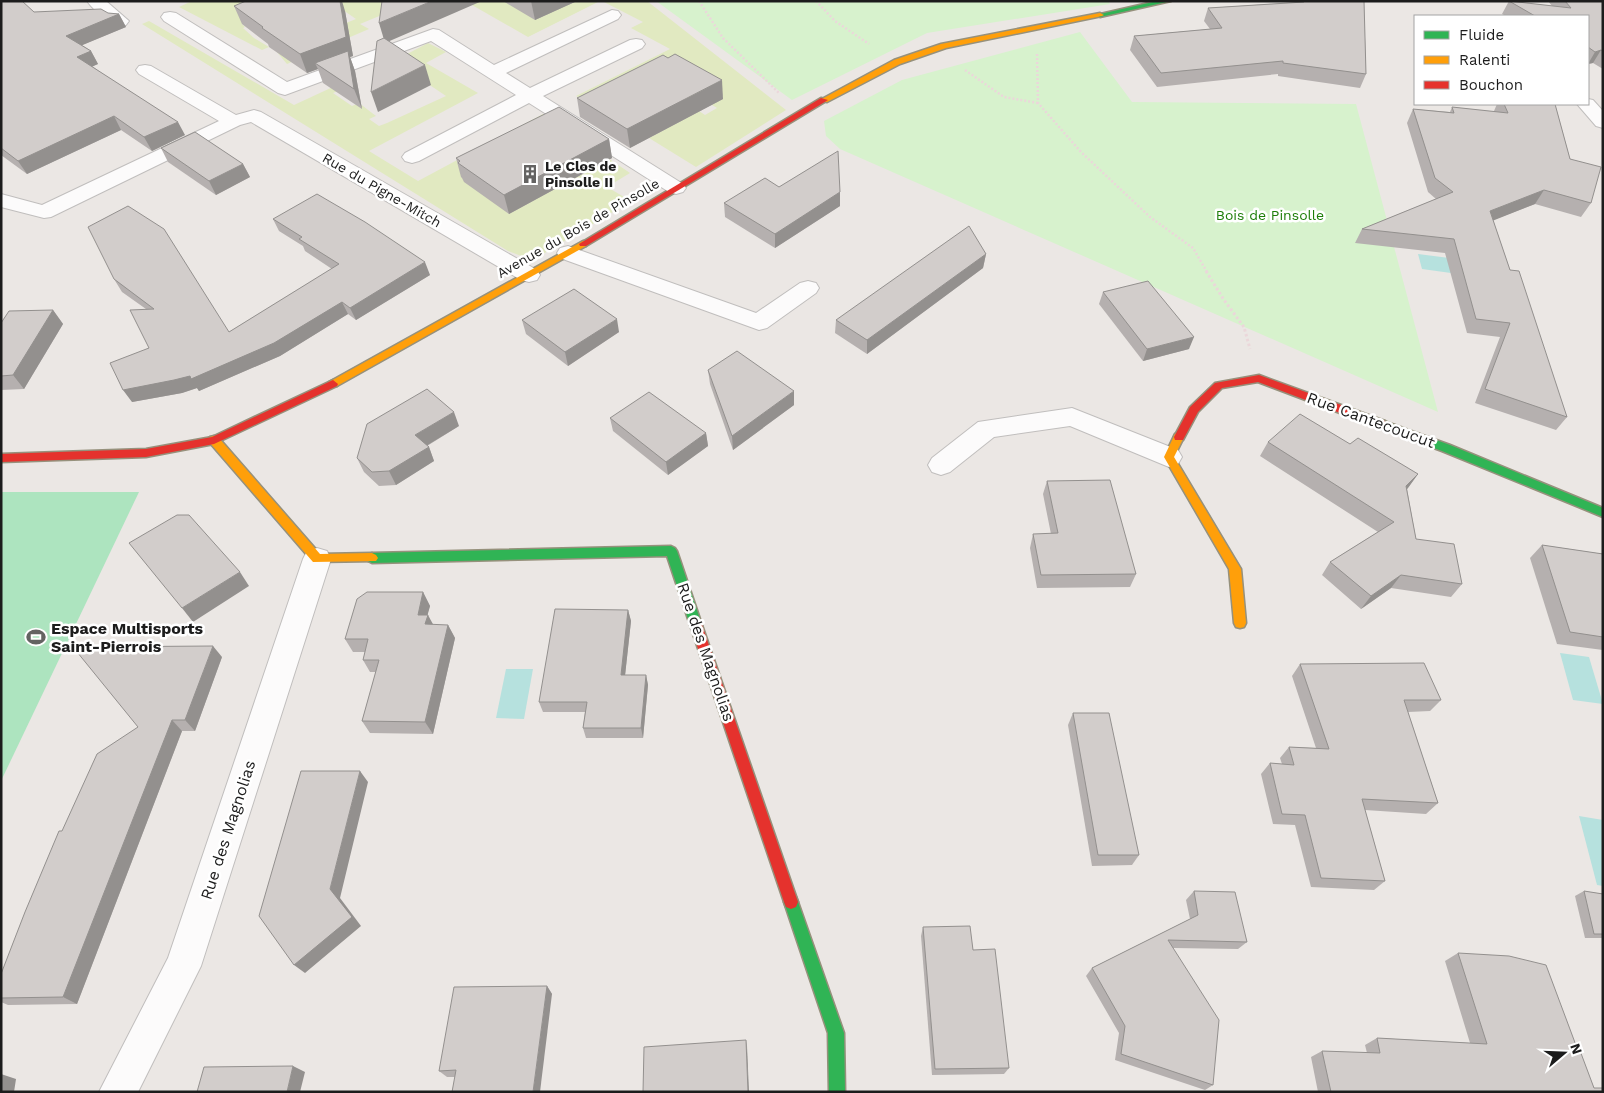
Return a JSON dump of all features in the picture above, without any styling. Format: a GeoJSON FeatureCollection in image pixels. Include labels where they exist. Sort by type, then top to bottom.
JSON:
{"type":"FeatureCollection","features":[{"type":"Feature","properties":{"kind":"street"},"geometry":{"type":"LineString","coordinates":[[95,1],[120,21]]}},
{"type":"Feature","properties":{"kind":"street","name":"Avenue du Bois de Pinsolle"},"geometry":{"type":"LineString","coordinates":[[1,458],[146,453],[214,440],[345,378],[568,253],[828,97],[897,62],[944,46],[1168,1]]}},
{"type":"Feature","properties":{"kind":"street"},"geometry":{"type":"LineString","coordinates":[[493,72],[612,14]]}},
{"type":"Feature","properties":{"kind":"street"},"geometry":{"type":"LineString","coordinates":[[170,18],[285,89],[434,34],[676,188]]}},
{"type":"Feature","properties":{"kind":"street"},"geometry":{"type":"LineString","coordinates":[[412,157],[530,95],[636,44]]}},
{"type":"Feature","properties":{"kind":"street"},"geometry":{"type":"LineString","coordinates":[[145,70],[233,120]]}},
{"type":"Feature","properties":{"kind":"street"},"geometry":{"type":"LineString","coordinates":[[1587,105],[1603,122]]}},
{"type":"Feature","properties":{"kind":"street","name":"Rue du Pigne-Mitch"},"geometry":{"type":"LineString","coordinates":[[1,200],[44,212],[233,120],[254,116],[529,275]]}},
{"type":"Feature","properties":{"kind":"street"},"geometry":{"type":"LineString","coordinates":[[568,253],[759,322],[808,288]]}},
{"type":"Feature","properties":{"kind":"street"},"geometry":{"type":"LineString","coordinates":[[1169,457],[1194,410],[1218,385],[1259,378]]}},
{"type":"Feature","properties":{"kind":"street","name":"Rue Cantecoucut"},"geometry":{"type":"LineString","coordinates":[[1259,378],[1446,448],[1603,513]]}},
{"type":"Feature","properties":{"kind":"street"},"geometry":{"type":"LineString","coordinates":[[941,465],[987,429],[1072,417],[1169,457],[1235,569],[1240,623]]}},
{"type":"Feature","properties":{"kind":"street"},"geometry":{"type":"LineString","coordinates":[[214,440],[317,559]]}},
{"type":"Feature","properties":{"kind":"street","name":"Rue des Magnolias"},"geometry":{"type":"LineString","coordinates":[[118,1092],[183,966],[317,559],[671,551],[836,1033],[837,1092]]}},
{"type":"Feature","properties":{"kind":"path"},"geometry":{"type":"LineString","coordinates":[[699,1],[723,38],[799,114]]}},
{"type":"Feature","properties":{"kind":"path"},"geometry":{"type":"LineString","coordinates":[[816,1],[834,21],[897,62]]}},
{"type":"Feature","properties":{"kind":"path"},"geometry":{"type":"LineString","coordinates":[[1037,28],[1038,103]]}},
{"type":"Feature","properties":{"kind":"path"},"geometry":{"type":"LineString","coordinates":[[944,46],[968,74],[1004,98],[1038,103],[1081,152],[1144,211],[1193,248],[1224,300],[1244,328],[1259,378]]}},
{"type":"Feature","properties":{"kind":"green space"},"geometry":{"type":"Polygon","coordinates":[[[192,1],[301,1],[242,24],[245,27],[243,28],[254,38],[269,47],[262,50],[179,7],[192,1]]]}},
{"type":"Feature","properties":{"kind":"green space"},"geometry":{"type":"Polygon","coordinates":[[[330,1],[438,1],[401,7],[360,24],[369,29],[287,64],[276,51],[356,19],[330,1]]]}},
{"type":"Feature","properties":{"kind":"green space"},"geometry":{"type":"Polygon","coordinates":[[[465,1],[600,1],[528,37],[465,1]]]}},
{"type":"Feature","properties":{"kind":"green space"},"geometry":{"type":"Polygon","coordinates":[[[602,1],[647,1],[786,110],[696,167],[649,138],[699,111],[705,115],[717,108],[712,105],[604,110],[576,96],[670,49],[631,28],[643,22],[602,1]]]}},
{"type":"Feature","properties":{"kind":"green space"},"geometry":{"type":"Polygon","coordinates":[[[656,1],[1108,1],[1110,4],[927,33],[792,100],[656,1]]]}},
{"type":"Feature","properties":{"kind":"green space"},"geometry":{"type":"Polygon","coordinates":[[[149,21],[294,105],[335,86],[340,90],[333,93],[352,106],[359,103],[376,116],[369,119],[379,126],[446,96],[394,61],[428,43],[446,52],[426,63],[478,93],[369,151],[418,181],[543,114],[630,173],[607,187],[631,201],[543,254],[524,257],[508,251],[142,24],[149,21]]]}},
{"type":"Feature","properties":{"kind":"green space","name":"Bois de Pinsolle"},"geometry":{"type":"Polygon","coordinates":[[[1080,32],[1132,102],[1356,104],[1438,412],[840,149],[826,136],[824,121],[902,80],[1080,32]]]}},
{"type":"Feature","properties":{"kind":"green space","name":"Espace Multisports Saint-Pierrois"},"geometry":{"type":"Polygon","coordinates":[[[1,492],[139,492],[1,781],[1,492]]]}},
{"type":"Feature","properties":{"kind":"water"},"geometry":{"type":"Polygon","coordinates":[[[1418,254],[1457,259],[1451,273],[1422,269],[1418,254]]]}},
{"type":"Feature","properties":{"kind":"water"},"geometry":{"type":"Polygon","coordinates":[[[1560,653],[1589,657],[1603,704],[1573,700],[1560,653]]]}},
{"type":"Feature","properties":{"kind":"water"},"geometry":{"type":"Polygon","coordinates":[[[506,669],[533,669],[524,719],[496,718],[506,669]]]}},
{"type":"Feature","properties":{"kind":"water"},"geometry":{"type":"Polygon","coordinates":[[[1579,816],[1603,820],[1603,886],[1597,885],[1579,816]]]}},
{"type":"Feature","properties":{"kind":"building"},"geometry":{"type":"Polygon","coordinates":[[[1,1],[22,1],[34,12],[101,9],[108,13],[119,14],[66,36],[91,51],[77,57],[178,122],[144,137],[114,116],[18,161],[1,148],[1,1]]]}},
{"type":"Feature","properties":{"kind":"building"},"geometry":{"type":"Polygon","coordinates":[[[246,1],[340,1],[346,37],[300,54],[234,6],[246,1]]]}},
{"type":"Feature","properties":{"kind":"building"},"geometry":{"type":"Polygon","coordinates":[[[382,1],[432,1],[379,23],[382,1]]]}},
{"type":"Feature","properties":{"kind":"building"},"geometry":{"type":"Polygon","coordinates":[[[1304,1],[1364,1],[1366,74],[1283,63],[1283,61],[1161,73],[1134,36],[1222,28],[1208,8],[1304,1]]]}},
{"type":"Feature","properties":{"kind":"building"},"geometry":{"type":"Polygon","coordinates":[[[1509,1],[1571,8],[1565,1],[1603,1],[1603,51],[1595,52],[1589,48],[1589,15],[1533,15],[1509,1]]]}},
{"type":"Feature","properties":{"kind":"building"},"geometry":{"type":"Polygon","coordinates":[[[384,38],[425,65],[371,92],[377,41],[384,38]]]}},
{"type":"Feature","properties":{"kind":"building"},"geometry":{"type":"Polygon","coordinates":[[[348,51],[354,89],[315,63],[348,51]]]}},
{"type":"Feature","properties":{"kind":"building"},"geometry":{"type":"Polygon","coordinates":[[[675,54],[722,80],[627,129],[577,98],[663,55],[668,58],[675,54]]]}},
{"type":"Feature","properties":{"kind":"building"},"geometry":{"type":"Polygon","coordinates":[[[1504,105],[1555,105],[1570,159],[1601,167],[1591,203],[1544,190],[1490,211],[1510,270],[1519,271],[1567,417],[1485,389],[1510,323],[1476,319],[1454,239],[1362,229],[1453,192],[1435,178],[1413,109],[1454,113],[1452,107],[1508,113],[1504,105]]]}},
{"type":"Feature","properties":{"kind":"building"},"geometry":{"type":"Polygon","coordinates":[[[559,107],[609,139],[504,195],[458,163],[460,161],[456,158],[559,107]]]}},
{"type":"Feature","properties":{"kind":"building"},"geometry":{"type":"Polygon","coordinates":[[[195,132],[243,164],[209,181],[161,148],[195,132]]]}},
{"type":"Feature","properties":{"kind":"building"},"geometry":{"type":"Polygon","coordinates":[[[838,151],[840,192],[775,234],[724,203],[765,178],[779,187],[838,151]]]}},
{"type":"Feature","properties":{"kind":"building"},"geometry":{"type":"Polygon","coordinates":[[[317,194],[365,222],[425,262],[350,308],[342,302],[274,343],[191,379],[190,376],[123,390],[110,363],[149,348],[130,310],[154,309],[114,279],[88,227],[128,206],[164,229],[229,332],[339,264],[299,239],[302,237],[273,219],[317,194]]]}},
{"type":"Feature","properties":{"kind":"building"},"geometry":{"type":"Polygon","coordinates":[[[969,226],[986,254],[867,340],[836,320],[969,226]]]}},
{"type":"Feature","properties":{"kind":"building"},"geometry":{"type":"Polygon","coordinates":[[[1148,281],[1194,337],[1147,349],[1103,292],[1148,281]]]}},
{"type":"Feature","properties":{"kind":"building"},"geometry":{"type":"Polygon","coordinates":[[[574,289],[617,319],[565,352],[522,320],[574,289]]]}},
{"type":"Feature","properties":{"kind":"building"},"geometry":{"type":"Polygon","coordinates":[[[53,310],[13,375],[1,376],[1,323],[9,311],[53,310]]]}},
{"type":"Feature","properties":{"kind":"building"},"geometry":{"type":"Polygon","coordinates":[[[737,351],[794,391],[732,436],[708,370],[737,351]]]}},
{"type":"Feature","properties":{"kind":"building"},"geometry":{"type":"Polygon","coordinates":[[[427,389],[454,412],[415,435],[429,447],[389,471],[372,472],[357,458],[367,424],[427,389]]]}},
{"type":"Feature","properties":{"kind":"building"},"geometry":{"type":"Polygon","coordinates":[[[649,392],[706,433],[666,462],[610,418],[649,392]]]}},
{"type":"Feature","properties":{"kind":"building"},"geometry":{"type":"Polygon","coordinates":[[[1300,414],[1350,444],[1358,438],[1418,474],[1406,486],[1416,539],[1454,544],[1462,584],[1401,575],[1371,596],[1330,562],[1394,522],[1268,442],[1300,414]]]}},
{"type":"Feature","properties":{"kind":"building"},"geometry":{"type":"Polygon","coordinates":[[[1110,480],[1136,574],[1041,575],[1033,534],[1058,533],[1047,481],[1110,480]]]}},
{"type":"Feature","properties":{"kind":"building"},"geometry":{"type":"Polygon","coordinates":[[[177,515],[189,515],[240,572],[182,608],[129,543],[177,515]]]}},
{"type":"Feature","properties":{"kind":"building"},"geometry":{"type":"Polygon","coordinates":[[[1542,545],[1603,554],[1603,637],[1570,632],[1542,545]]]}},
{"type":"Feature","properties":{"kind":"building"},"geometry":{"type":"Polygon","coordinates":[[[367,592],[423,592],[418,615],[428,615],[425,624],[448,625],[425,722],[362,721],[379,660],[363,660],[368,639],[345,639],[357,599],[367,592]]]}},
{"type":"Feature","properties":{"kind":"building"},"geometry":{"type":"Polygon","coordinates":[[[555,609],[628,610],[621,675],[646,675],[641,728],[583,728],[587,702],[539,702],[555,609]]]}},
{"type":"Feature","properties":{"kind":"building"},"geometry":{"type":"Polygon","coordinates":[[[213,646],[185,720],[172,720],[63,997],[1,998],[1,974],[25,912],[59,831],[62,831],[97,754],[138,727],[73,647],[213,646]]]}},
{"type":"Feature","properties":{"kind":"building"},"geometry":{"type":"Polygon","coordinates":[[[1424,663],[1441,700],[1404,700],[1438,803],[1362,799],[1385,881],[1321,878],[1305,815],[1282,814],[1270,763],[1294,765],[1289,747],[1329,749],[1300,664],[1424,663]]]}},
{"type":"Feature","properties":{"kind":"building"},"geometry":{"type":"Polygon","coordinates":[[[1073,713],[1109,713],[1139,855],[1098,855],[1073,713]]]}},
{"type":"Feature","properties":{"kind":"building"},"geometry":{"type":"Polygon","coordinates":[[[301,771],[360,771],[330,889],[352,917],[294,965],[259,916],[301,771]]]}},
{"type":"Feature","properties":{"kind":"building"},"geometry":{"type":"Polygon","coordinates":[[[1194,891],[1235,892],[1247,942],[1168,940],[1219,1020],[1213,1085],[1121,1054],[1125,1026],[1092,968],[1198,915],[1194,891]]]}},
{"type":"Feature","properties":{"kind":"building"},"geometry":{"type":"Polygon","coordinates":[[[1584,891],[1603,894],[1603,934],[1594,934],[1584,891]]]}},
{"type":"Feature","properties":{"kind":"building"},"geometry":{"type":"Polygon","coordinates":[[[970,926],[973,950],[995,949],[1009,1068],[935,1069],[923,927],[970,926]]]}},
{"type":"Feature","properties":{"kind":"building"},"geometry":{"type":"Polygon","coordinates":[[[1458,953],[1509,956],[1546,965],[1594,1088],[1603,1088],[1603,1092],[1331,1092],[1322,1051],[1380,1053],[1377,1038],[1487,1044],[1458,953]]]}},
{"type":"Feature","properties":{"kind":"building"},"geometry":{"type":"Polygon","coordinates":[[[547,986],[533,1092],[452,1092],[456,1070],[439,1071],[454,987],[547,986]]]}},
{"type":"Feature","properties":{"kind":"building"},"geometry":{"type":"Polygon","coordinates":[[[746,1040],[748,1092],[643,1092],[644,1047],[746,1040]]]}},
{"type":"Feature","properties":{"kind":"building"},"geometry":{"type":"Polygon","coordinates":[[[293,1066],[287,1092],[197,1092],[204,1067],[293,1066]]]}},
{"type":"Feature","properties":{"kind":"traffic: fast"},"geometry":{"type":"LineString","coordinates":[[1100,15],[1168,1]]}},
{"type":"Feature","properties":{"kind":"traffic: fast"},"geometry":{"type":"LineString","coordinates":[[1381,424],[1446,448],[1603,513]]}},
{"type":"Feature","properties":{"kind":"traffic: fast"},"geometry":{"type":"LineString","coordinates":[[372,558],[671,551],[696,625]]}},
{"type":"Feature","properties":{"kind":"traffic: fast"},"geometry":{"type":"LineString","coordinates":[[791,902],[836,1033],[837,1092]]}},
{"type":"Feature","properties":{"kind":"traffic: slow"},"geometry":{"type":"LineString","coordinates":[[824,100],[897,62],[944,46],[1100,15]]}},
{"type":"Feature","properties":{"kind":"traffic: slow"},"geometry":{"type":"LineString","coordinates":[[333,384],[583,244]]}},
{"type":"Feature","properties":{"kind":"traffic: slow"},"geometry":{"type":"LineString","coordinates":[[1179,437],[1169,457],[1235,569],[1240,623]]}},
{"type":"Feature","properties":{"kind":"traffic: slow"},"geometry":{"type":"LineString","coordinates":[[214,440],[317,559],[372,558]]}},
{"type":"Feature","properties":{"kind":"traffic: jam"},"geometry":{"type":"LineString","coordinates":[[583,244],[824,100]]}},
{"type":"Feature","properties":{"kind":"traffic: jam"},"geometry":{"type":"LineString","coordinates":[[1179,437],[1194,410],[1219,385],[1259,378],[1381,424]]}},
{"type":"Feature","properties":{"kind":"traffic: jam"},"geometry":{"type":"LineString","coordinates":[[1,458],[146,453],[214,440],[333,384]]}},
{"type":"Feature","properties":{"kind":"traffic: jam"},"geometry":{"type":"LineString","coordinates":[[696,625],[791,902]]}},
{"type":"Feature","properties":{"kind":"place","name":"Le Clos de Pinsolle II"},"geometry":{"type":"Point","coordinates":[530,174]}},
{"type":"Feature","properties":{"kind":"place","name":"Espace Multisports Saint-Pierrois"},"geometry":{"type":"Point","coordinates":[36,637]}}]}
